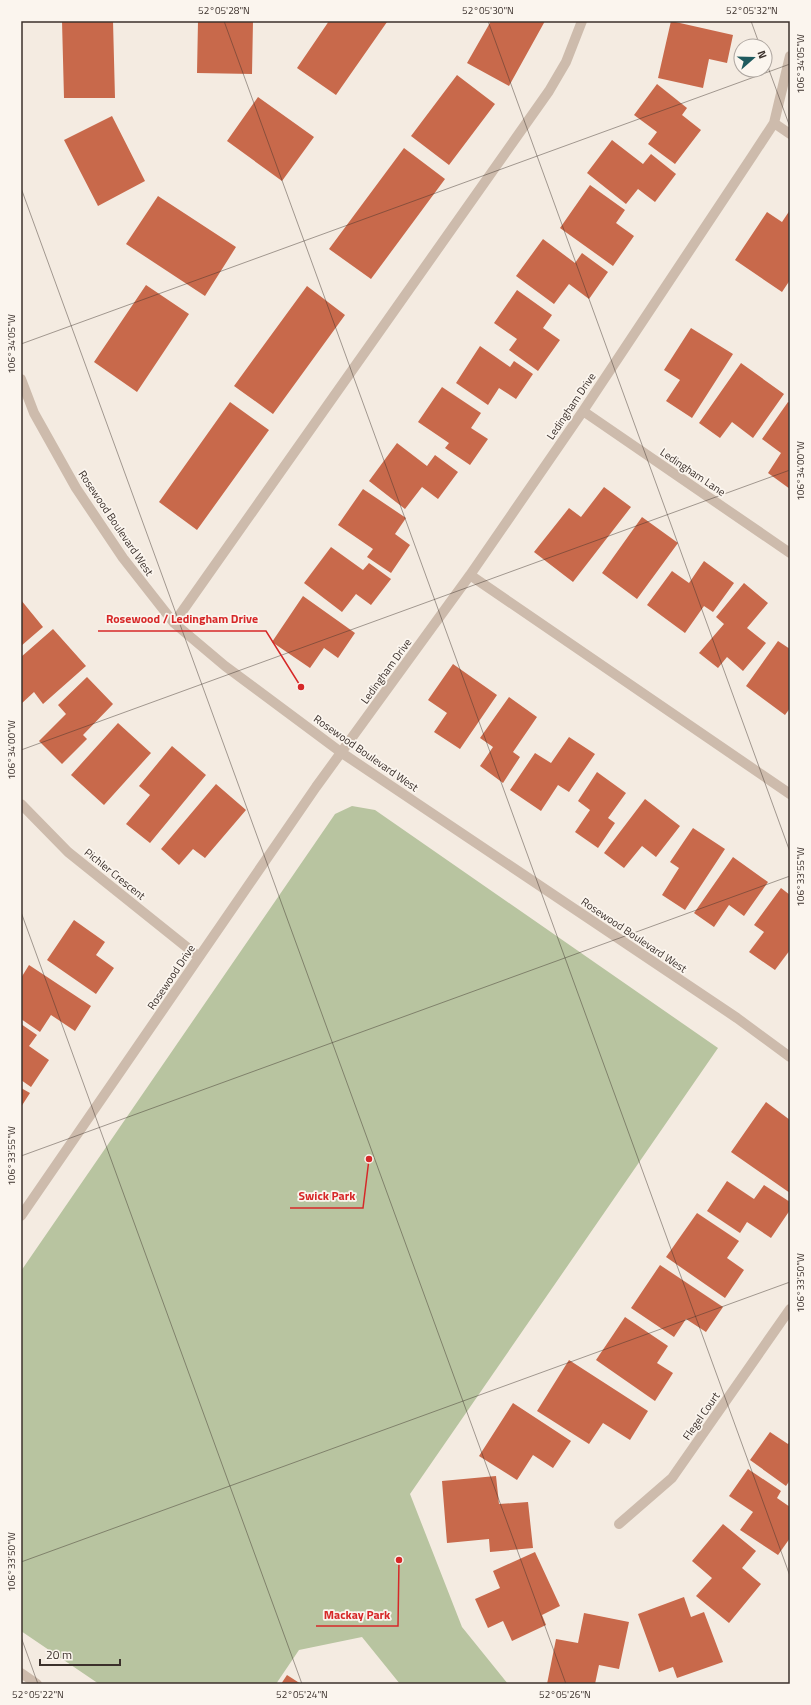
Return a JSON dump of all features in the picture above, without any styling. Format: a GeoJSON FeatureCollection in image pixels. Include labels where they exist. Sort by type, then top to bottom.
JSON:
{"type":"FeatureCollection","features":[{"type":"Feature","properties":{"kind":"street"},"geometry":{"type":"LineString","coordinates":[[174,623],[549,91],[566,62],[582,21]]}},
{"type":"Feature","properties":{"kind":"street","name":"Ledingham Drive"},"geometry":{"type":"LineString","coordinates":[[342,753],[470,575],[583,411],[774,123],[790,56]]}},
{"type":"Feature","properties":{"kind":"street"},"geometry":{"type":"LineString","coordinates":[[774,123],[790,134]]}},
{"type":"Feature","properties":{"kind":"street","name":"Rosewood Boulevard West"},"geometry":{"type":"LineString","coordinates":[[21,378],[34,413],[76,488],[123,558],[174,623],[225,666],[342,753],[737,1018],[790,1057]]}},
{"type":"Feature","properties":{"kind":"street","name":"Ledingham Lane"},"geometry":{"type":"LineString","coordinates":[[583,411],[790,553]]}},
{"type":"Feature","properties":{"kind":"street"},"geometry":{"type":"LineString","coordinates":[[470,575],[790,794]]}},
{"type":"Feature","properties":{"kind":"street","name":"Rosewood Drive"},"geometry":{"type":"LineString","coordinates":[[21,1216],[316,786],[342,753]]}},
{"type":"Feature","properties":{"kind":"street","name":"Pichler Crescent"},"geometry":{"type":"LineString","coordinates":[[21,804],[68,852],[199,957]]}},
{"type":"Feature","properties":{"kind":"street","name":"Flegel Court"},"geometry":{"type":"LineString","coordinates":[[619,1524],[672,1478],[790,1309]]}},
{"type":"Feature","properties":{"kind":"street"},"geometry":{"type":"LineString","coordinates":[[21,1672],[37,1684]]}},
{"type":"Feature","properties":{"kind":"green space"},"geometry":{"type":"Polygon","coordinates":[[[352,806],[375,810],[718,1048],[410,1494],[462,1627],[508,1684],[400,1684],[362,1637],[299,1650],[276,1684],[99,1684],[21,1631],[21,1271],[335,814],[352,806]]]}},
{"type":"Feature","properties":{"kind":"building"},"geometry":{"type":"Polygon","coordinates":[[[62,21],[113,21],[115,98],[64,98],[62,21]]]}},
{"type":"Feature","properties":{"kind":"building"},"geometry":{"type":"Polygon","coordinates":[[[198,21],[253,21],[252,74],[197,73],[198,21]]]}},
{"type":"Feature","properties":{"kind":"building"},"geometry":{"type":"Polygon","coordinates":[[[329,21],[387,22],[336,95],[297,68],[329,21]]]}},
{"type":"Feature","properties":{"kind":"building"},"geometry":{"type":"Polygon","coordinates":[[[491,21],[545,21],[509,86],[467,63],[491,21]]]}},
{"type":"Feature","properties":{"kind":"building"},"geometry":{"type":"Polygon","coordinates":[[[671,21],[733,35],[727,63],[709,59],[703,88],[658,78],[671,21]]]}},
{"type":"Feature","properties":{"kind":"building"},"geometry":{"type":"Polygon","coordinates":[[[457,75],[495,104],[449,165],[411,136],[457,75]]]}},
{"type":"Feature","properties":{"kind":"building"},"geometry":{"type":"Polygon","coordinates":[[[657,84],[687,108],[682,115],[701,130],[675,164],[648,144],[657,132],[634,115],[657,84]]]}},
{"type":"Feature","properties":{"kind":"building"},"geometry":{"type":"Polygon","coordinates":[[[258,97],[314,137],[282,181],[227,141],[258,97]]]}},
{"type":"Feature","properties":{"kind":"building"},"geometry":{"type":"Polygon","coordinates":[[[112,116],[145,181],[98,206],[64,140],[112,116]]]}},
{"type":"Feature","properties":{"kind":"building"},"geometry":{"type":"Polygon","coordinates":[[[612,140],[643,164],[651,154],[676,174],[655,202],[638,189],[626,204],[587,173],[612,140]]]}},
{"type":"Feature","properties":{"kind":"building"},"geometry":{"type":"Polygon","coordinates":[[[404,148],[445,179],[371,279],[329,249],[404,148]]]}},
{"type":"Feature","properties":{"kind":"building"},"geometry":{"type":"Polygon","coordinates":[[[590,185],[625,210],[616,223],[634,236],[613,266],[560,228],[590,185]]]}},
{"type":"Feature","properties":{"kind":"building"},"geometry":{"type":"Polygon","coordinates":[[[158,196],[236,247],[205,296],[126,244],[158,196]]]}},
{"type":"Feature","properties":{"kind":"building"},"geometry":{"type":"Polygon","coordinates":[[[790,210],[790,280],[782,292],[735,260],[767,212],[782,222],[790,210]]]}},
{"type":"Feature","properties":{"kind":"building"},"geometry":{"type":"Polygon","coordinates":[[[543,239],[575,263],[582,253],[608,272],[589,299],[569,284],[554,304],[516,276],[543,239]]]}},
{"type":"Feature","properties":{"kind":"building"},"geometry":{"type":"Polygon","coordinates":[[[146,285],[189,314],[137,392],[94,362],[146,285]]]}},
{"type":"Feature","properties":{"kind":"building"},"geometry":{"type":"Polygon","coordinates":[[[307,286],[345,315],[273,414],[234,386],[307,286]]]}},
{"type":"Feature","properties":{"kind":"building"},"geometry":{"type":"Polygon","coordinates":[[[517,290],[552,315],[543,328],[560,340],[538,371],[509,350],[517,339],[494,323],[517,290]]]}},
{"type":"Feature","properties":{"kind":"building"},"geometry":{"type":"Polygon","coordinates":[[[691,328],[733,354],[692,418],[666,401],[680,380],[664,370],[691,328]]]}},
{"type":"Feature","properties":{"kind":"building"},"geometry":{"type":"Polygon","coordinates":[[[480,346],[510,367],[514,361],[533,374],[516,399],[499,388],[488,405],[456,383],[480,346]]]}},
{"type":"Feature","properties":{"kind":"building"},"geometry":{"type":"Polygon","coordinates":[[[741,363],[784,394],[753,438],[732,422],[720,438],[699,423],[741,363]]]}},
{"type":"Feature","properties":{"kind":"building"},"geometry":{"type":"Polygon","coordinates":[[[442,387],[481,413],[471,428],[488,439],[470,465],[445,448],[449,443],[418,422],[442,387]]]}},
{"type":"Feature","properties":{"kind":"building"},"geometry":{"type":"Polygon","coordinates":[[[230,402],[269,430],[197,530],[159,502],[230,402]]]}},
{"type":"Feature","properties":{"kind":"building"},"geometry":{"type":"Polygon","coordinates":[[[788,402],[790,403],[790,489],[768,473],[781,453],[762,439],[788,402]]]}},
{"type":"Feature","properties":{"kind":"building"},"geometry":{"type":"Polygon","coordinates":[[[397,443],[427,466],[435,455],[458,472],[438,499],[422,487],[405,509],[369,481],[397,443]]]}},
{"type":"Feature","properties":{"kind":"building"},"geometry":{"type":"Polygon","coordinates":[[[604,487],[631,507],[573,582],[534,552],[569,508],[581,517],[604,487]]]}},
{"type":"Feature","properties":{"kind":"building"},"geometry":{"type":"Polygon","coordinates":[[[363,489],[406,518],[395,534],[410,545],[391,573],[367,557],[373,549],[338,525],[363,489]]]}},
{"type":"Feature","properties":{"kind":"building"},"geometry":{"type":"Polygon","coordinates":[[[642,517],[678,543],[637,599],[602,573],[642,517]]]}},
{"type":"Feature","properties":{"kind":"building"},"geometry":{"type":"Polygon","coordinates":[[[331,547],[363,570],[369,563],[391,579],[371,605],[356,594],[342,612],[304,583],[331,547]]]}},
{"type":"Feature","properties":{"kind":"building"},"geometry":{"type":"Polygon","coordinates":[[[704,561],[734,583],[713,612],[704,606],[685,633],[647,605],[672,571],[689,583],[704,561]]]}},
{"type":"Feature","properties":{"kind":"building"},"geometry":{"type":"Polygon","coordinates":[[[744,583],[768,603],[747,628],[766,643],[743,671],[727,657],[718,668],[699,653],[724,624],[716,617],[744,583]]]}},
{"type":"Feature","properties":{"kind":"building"},"geometry":{"type":"Polygon","coordinates":[[[303,596],[355,633],[338,658],[324,648],[310,668],[272,642],[303,596]]]}},
{"type":"Feature","properties":{"kind":"building"},"geometry":{"type":"Polygon","coordinates":[[[21,600],[43,627],[21,646],[21,600]]]}},
{"type":"Feature","properties":{"kind":"building"},"geometry":{"type":"Polygon","coordinates":[[[53,629],[86,666],[43,704],[34,692],[21,704],[21,657],[53,629]]]}},
{"type":"Feature","properties":{"kind":"building"},"geometry":{"type":"Polygon","coordinates":[[[778,641],[790,649],[790,708],[785,715],[746,686],[778,641]]]}},
{"type":"Feature","properties":{"kind":"building"},"geometry":{"type":"Polygon","coordinates":[[[453,664],[497,695],[460,749],[434,732],[447,713],[428,700],[453,664]]]}},
{"type":"Feature","properties":{"kind":"building"},"geometry":{"type":"Polygon","coordinates":[[[87,677],[113,704],[83,735],[87,739],[62,764],[39,741],[66,714],[58,705],[87,677]]]}},
{"type":"Feature","properties":{"kind":"building"},"geometry":{"type":"Polygon","coordinates":[[[509,697],[537,717],[513,752],[520,757],[503,783],[480,766],[493,747],[480,738],[509,697]]]}},
{"type":"Feature","properties":{"kind":"building"},"geometry":{"type":"Polygon","coordinates":[[[118,723],[151,753],[104,805],[71,775],[118,723]]]}},
{"type":"Feature","properties":{"kind":"building"},"geometry":{"type":"Polygon","coordinates":[[[569,737],[595,754],[569,792],[558,785],[541,811],[510,790],[535,753],[551,763],[569,737]]]}},
{"type":"Feature","properties":{"kind":"building"},"geometry":{"type":"Polygon","coordinates":[[[172,746],[206,775],[150,843],[126,824],[150,795],[139,786],[172,746]]]}},
{"type":"Feature","properties":{"kind":"building"},"geometry":{"type":"Polygon","coordinates":[[[597,772],[626,793],[608,818],[615,823],[598,848],[575,832],[590,810],[578,801],[597,772]]]}},
{"type":"Feature","properties":{"kind":"building"},"geometry":{"type":"Polygon","coordinates":[[[216,784],[246,810],[205,858],[193,849],[179,865],[161,849],[216,784]]]}},
{"type":"Feature","properties":{"kind":"building"},"geometry":{"type":"Polygon","coordinates":[[[645,799],[680,826],[656,857],[642,846],[624,868],[604,853],[645,799]]]}},
{"type":"Feature","properties":{"kind":"building"},"geometry":{"type":"Polygon","coordinates":[[[693,828],[725,849],[685,910],[662,895],[679,868],[670,862],[693,828]]]}},
{"type":"Feature","properties":{"kind":"building"},"geometry":{"type":"Polygon","coordinates":[[[733,857],[768,882],[744,916],[729,905],[714,927],[694,913],[733,857]]]}},
{"type":"Feature","properties":{"kind":"building"},"geometry":{"type":"Polygon","coordinates":[[[781,888],[790,895],[790,950],[775,970],[749,952],[764,932],[754,925],[781,888]]]}},
{"type":"Feature","properties":{"kind":"building"},"geometry":{"type":"Polygon","coordinates":[[[74,920],[105,942],[96,955],[114,968],[96,994],[47,960],[74,920]]]}},
{"type":"Feature","properties":{"kind":"building"},"geometry":{"type":"Polygon","coordinates":[[[29,965],[91,1006],[75,1031],[51,1015],[40,1032],[21,1019],[21,978],[29,965]]]}},
{"type":"Feature","properties":{"kind":"building"},"geometry":{"type":"Polygon","coordinates":[[[21,1024],[37,1035],[29,1046],[49,1060],[31,1087],[21,1080],[21,1024]]]}},
{"type":"Feature","properties":{"kind":"building"},"geometry":{"type":"Polygon","coordinates":[[[21,1088],[30,1093],[21,1107],[21,1088]]]}},
{"type":"Feature","properties":{"kind":"building"},"geometry":{"type":"Polygon","coordinates":[[[766,1102],[790,1120],[790,1193],[731,1152],[766,1102]]]}},
{"type":"Feature","properties":{"kind":"building"},"geometry":{"type":"Polygon","coordinates":[[[727,1181],[754,1199],[764,1185],[790,1202],[790,1210],[771,1238],[747,1222],[740,1233],[707,1211],[727,1181]]]}},
{"type":"Feature","properties":{"kind":"building"},"geometry":{"type":"Polygon","coordinates":[[[697,1213],[739,1241],[727,1258],[744,1270],[725,1298],[666,1257],[697,1213]]]}},
{"type":"Feature","properties":{"kind":"building"},"geometry":{"type":"Polygon","coordinates":[[[660,1265],[723,1307],[706,1332],[686,1319],[674,1337],[631,1308],[660,1265]]]}},
{"type":"Feature","properties":{"kind":"building"},"geometry":{"type":"Polygon","coordinates":[[[625,1317],[668,1346],[657,1363],[673,1373],[655,1401],[596,1360],[625,1317]]]}},
{"type":"Feature","properties":{"kind":"building"},"geometry":{"type":"Polygon","coordinates":[[[569,1360],[648,1411],[630,1440],[603,1423],[589,1444],[537,1411],[569,1360]]]}},
{"type":"Feature","properties":{"kind":"building"},"geometry":{"type":"Polygon","coordinates":[[[513,1403],[571,1441],[553,1468],[533,1455],[517,1480],[479,1456],[513,1403]]]}},
{"type":"Feature","properties":{"kind":"building"},"geometry":{"type":"Polygon","coordinates":[[[770,1432],[788,1444],[790,1442],[790,1480],[786,1486],[750,1460],[770,1432]]]}},
{"type":"Feature","properties":{"kind":"building"},"geometry":{"type":"Polygon","coordinates":[[[748,1469],[781,1491],[777,1498],[790,1507],[790,1538],[778,1555],[740,1530],[753,1512],[729,1496],[748,1469]]]}},
{"type":"Feature","properties":{"kind":"building"},"geometry":{"type":"Polygon","coordinates":[[[496,1476],[499,1504],[528,1502],[533,1548],[490,1552],[489,1539],[447,1543],[442,1481],[496,1476]]]}},
{"type":"Feature","properties":{"kind":"building"},"geometry":{"type":"Polygon","coordinates":[[[723,1524],[756,1551],[742,1568],[761,1584],[729,1623],[696,1596],[712,1578],[692,1561],[723,1524]]]}},
{"type":"Feature","properties":{"kind":"building"},"geometry":{"type":"Polygon","coordinates":[[[535,1552],[560,1606],[542,1615],[546,1625],[512,1641],[503,1621],[488,1628],[475,1599],[500,1588],[493,1571],[535,1552]]]}},
{"type":"Feature","properties":{"kind":"building"},"geometry":{"type":"Polygon","coordinates":[[[684,1597],[691,1617],[704,1612],[723,1662],[677,1678],[673,1667],[659,1672],[638,1614],[684,1597]]]}},
{"type":"Feature","properties":{"kind":"building"},"geometry":{"type":"Polygon","coordinates":[[[584,1613],[629,1622],[619,1669],[599,1665],[595,1684],[547,1684],[556,1639],[578,1643],[584,1613]]]}},
{"type":"Feature","properties":{"kind":"building"},"geometry":{"type":"Polygon","coordinates":[[[287,1675],[301,1684],[281,1684],[287,1675]]]}},
{"type":"Feature","properties":{"kind":"place","name":"Rosewood / Ledingham Drive"},"geometry":{"type":"Point","coordinates":[301,687]}},
{"type":"Feature","properties":{"kind":"place","name":"Swick Park"},"geometry":{"type":"Point","coordinates":[369,1159]}},
{"type":"Feature","properties":{"kind":"place","name":"Mackay Park"},"geometry":{"type":"Point","coordinates":[399,1560]}}]}
